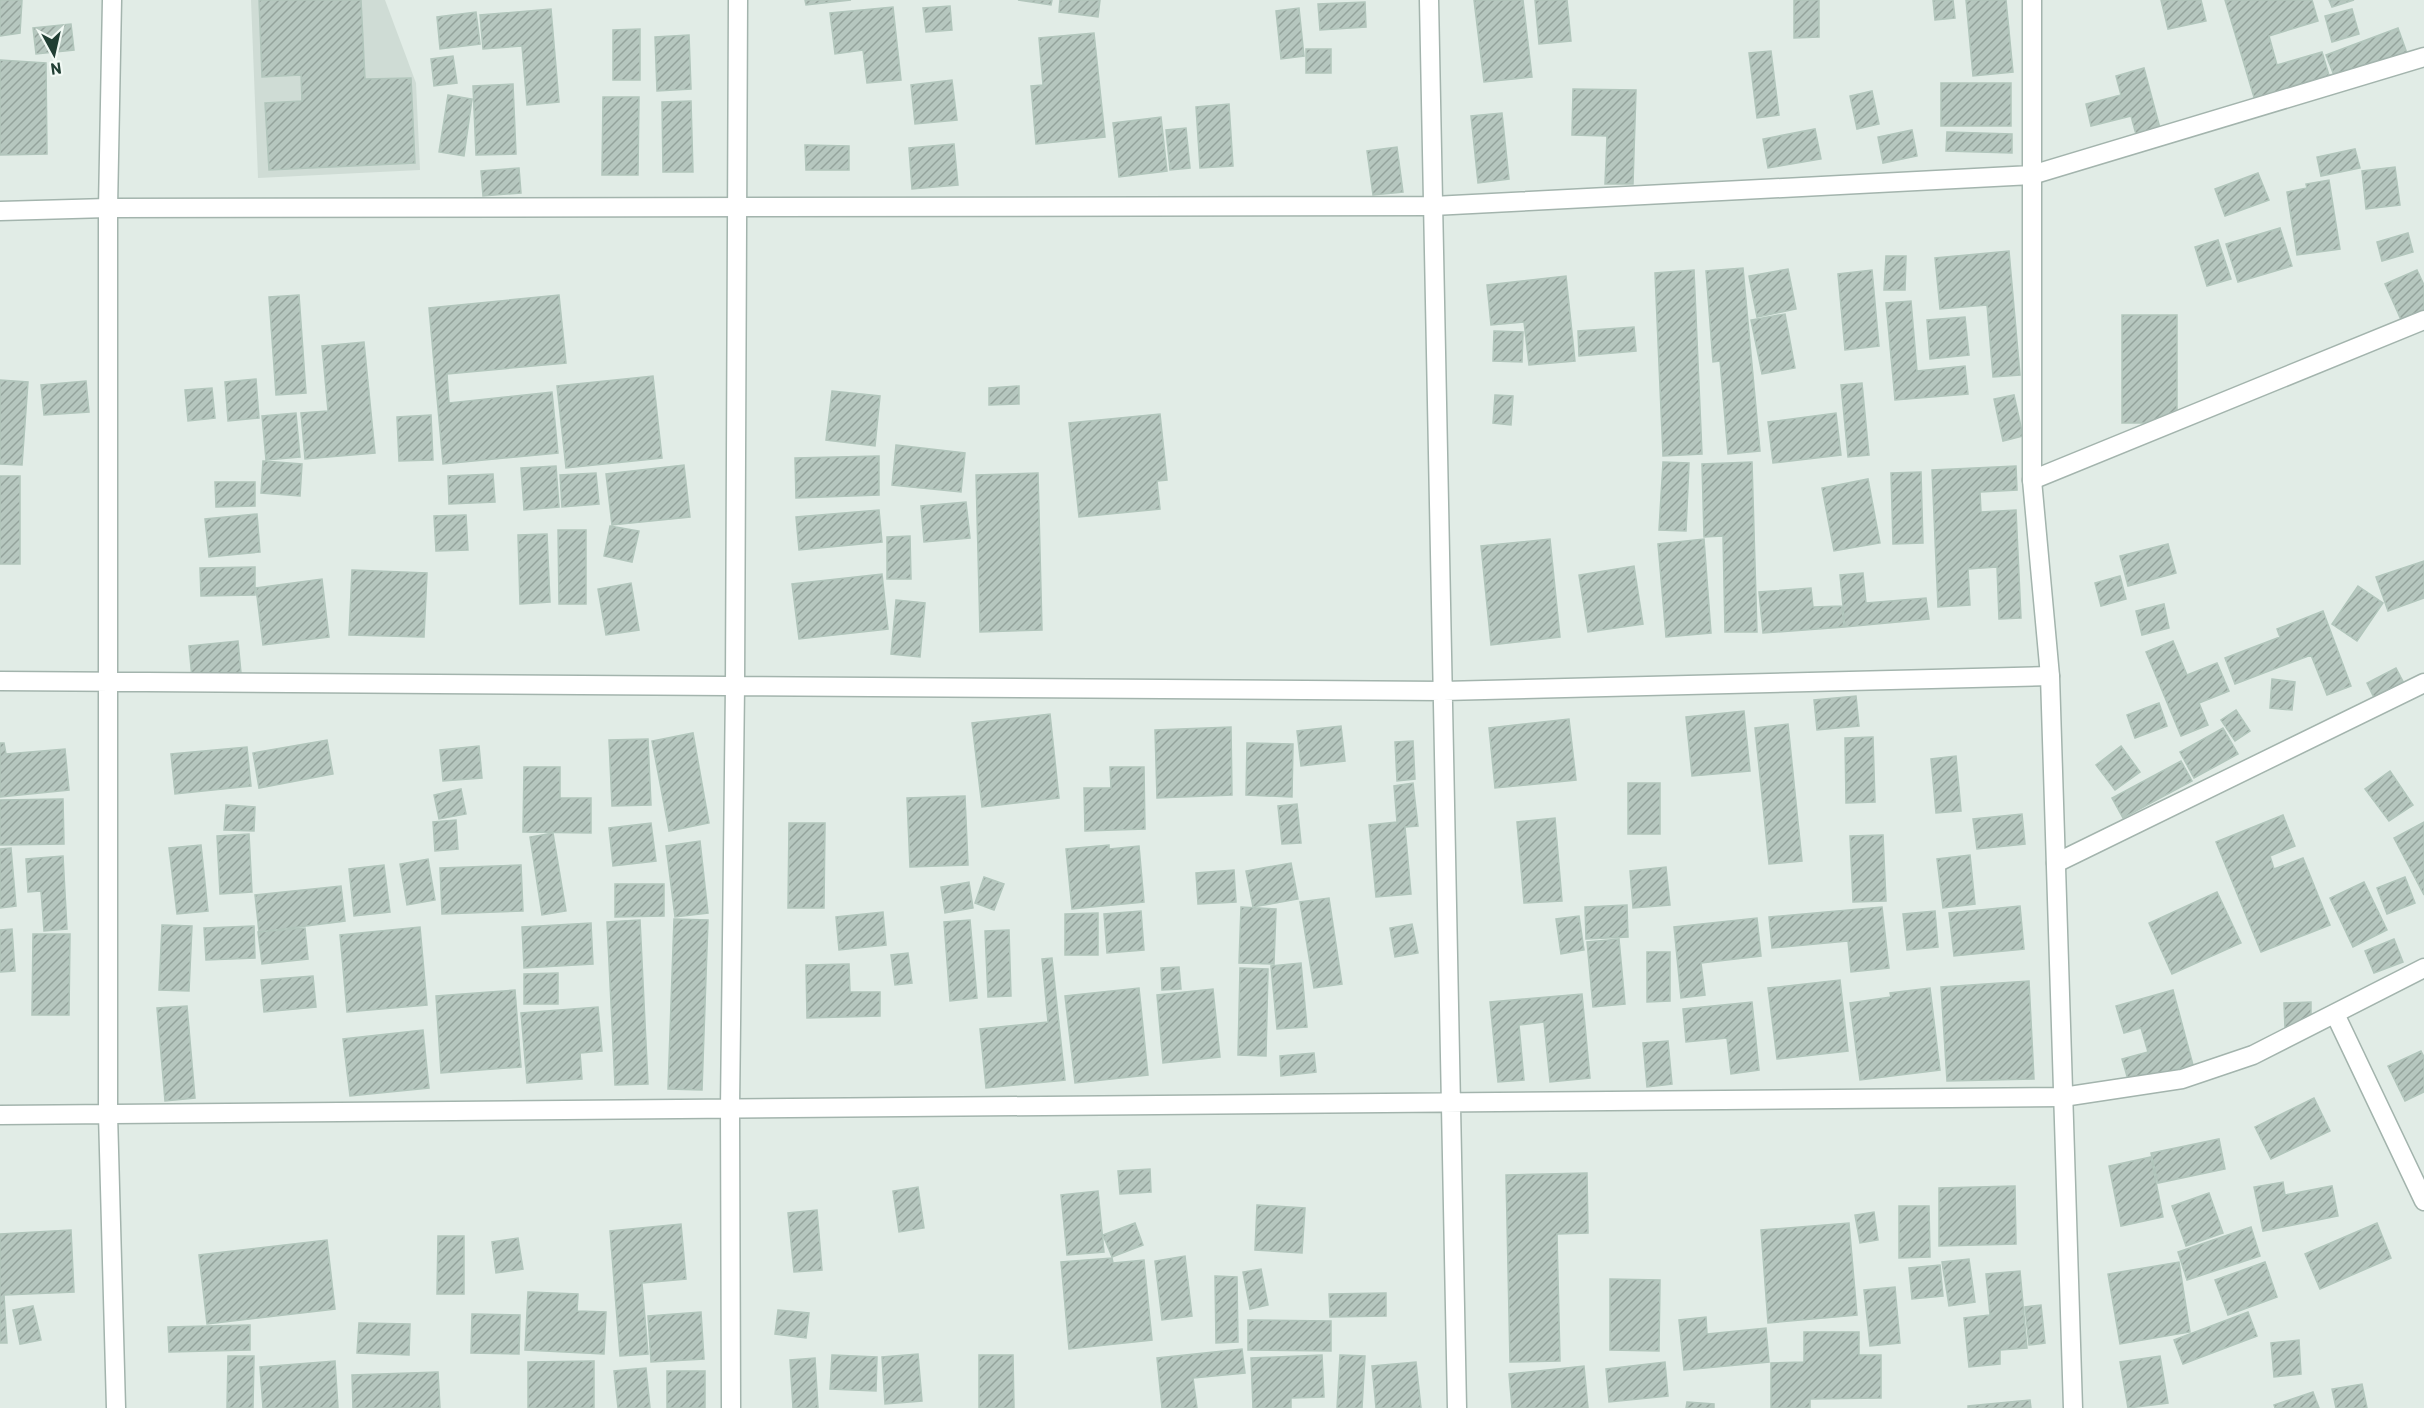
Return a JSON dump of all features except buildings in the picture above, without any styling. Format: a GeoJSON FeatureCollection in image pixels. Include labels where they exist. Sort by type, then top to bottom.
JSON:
{"type":"FeatureCollection","features":[{"type":"Feature","properties":{"kind":"street"},"geometry":{"type":"LineString","coordinates":[[112,0],[108,208],[108,1114],[116,1408]]}},
{"type":"Feature","properties":{"kind":"street"},"geometry":{"type":"LineString","coordinates":[[732,1408],[730,1108],[735,686],[735,206],[738,0]]}},
{"type":"Feature","properties":{"kind":"street"},"geometry":{"type":"LineString","coordinates":[[1429,0],[1457,1408]]}},
{"type":"Feature","properties":{"kind":"street"},"geometry":{"type":"LineString","coordinates":[[2032,0],[2032,480],[2050,676],[2073,1408]]}},
{"type":"Feature","properties":{"kind":"street"},"geometry":{"type":"LineString","coordinates":[[0,211],[108,208],[1433,206],[2032,175],[2424,57]]}},
{"type":"Feature","properties":{"kind":"street"},"geometry":{"type":"LineString","coordinates":[[2032,480],[2424,321]]}},
{"type":"Feature","properties":{"kind":"street"},"geometry":{"type":"LineString","coordinates":[[0,681],[1443,691],[2050,676]]}},
{"type":"Feature","properties":{"kind":"street"},"geometry":{"type":"LineString","coordinates":[[2056,863],[2424,682]]}},
{"type":"Feature","properties":{"kind":"street"},"geometry":{"type":"LineString","coordinates":[[0,1115],[2063,1096],[2182,1079],[2253,1055],[2424,968]]}},
{"type":"Feature","properties":{"kind":"street"},"geometry":{"type":"LineString","coordinates":[[2335,1014],[2424,1201]]}},
{"type":"Feature","properties":{"kind":"shaded area"},"geometry":{"type":"Polygon","coordinates":[[[251,0],[385,0],[416,83],[420,170],[258,178],[251,0]]]}}]}
